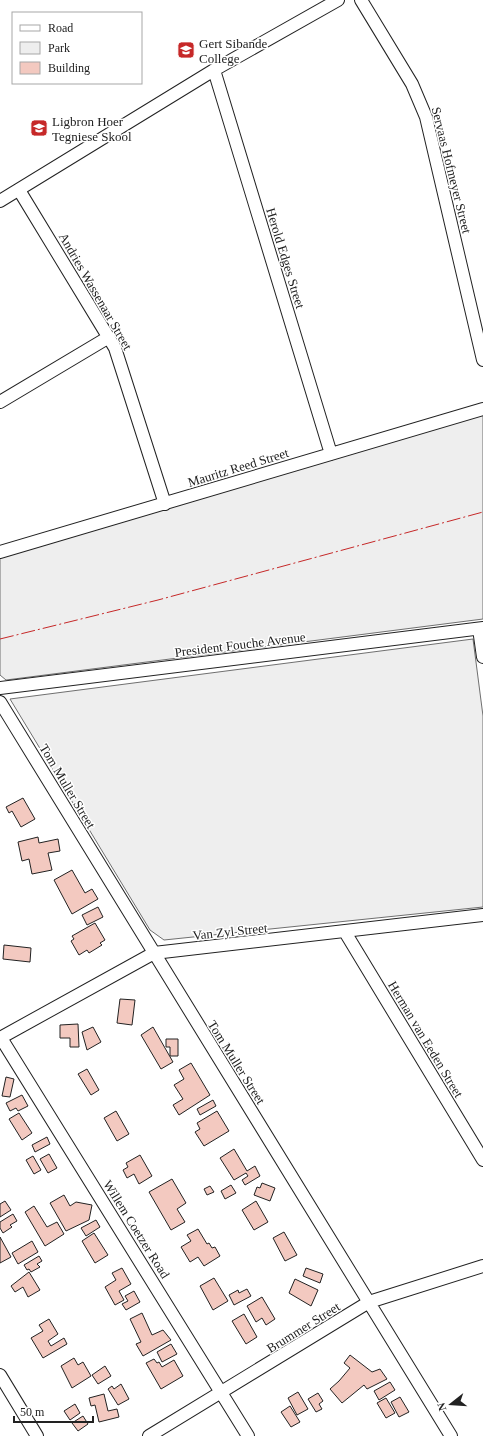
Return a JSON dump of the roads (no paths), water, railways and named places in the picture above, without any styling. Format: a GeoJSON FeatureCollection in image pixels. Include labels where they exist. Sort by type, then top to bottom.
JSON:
{"type":"FeatureCollection","features":[{"type":"Feature","properties":{"kind":"street"},"geometry":{"type":"LineString","coordinates":[[0,201],[214,70],[338,0]]}},
{"type":"Feature","properties":{"kind":"street","name":"Servaas Hofmeyer Street"},"geometry":{"type":"LineString","coordinates":[[361,0],[412,84],[424,110],[483,360]]}},
{"type":"Feature","properties":{"kind":"street","name":"Herold Edges Street"},"geometry":{"type":"LineString","coordinates":[[214,70],[331,454]]}},
{"type":"Feature","properties":{"kind":"street","name":"Andries Wassenaar Street"},"geometry":{"type":"LineString","coordinates":[[19,190],[109,337],[120,361],[165,504]]}},
{"type":"Feature","properties":{"kind":"street"},"geometry":{"type":"LineString","coordinates":[[0,402],[109,337]]}},
{"type":"Feature","properties":{"kind":"street","name":"Mauritz Reed Street"},"geometry":{"type":"LineString","coordinates":[[0,552],[483,409]]}},
{"type":"Feature","properties":{"kind":"street"},"geometry":{"type":"LineString","coordinates":[[481,628],[483,657]]}},
{"type":"Feature","properties":{"kind":"street","name":"President Fouche Avenue"},"geometry":{"type":"LineString","coordinates":[[0,688],[481,628]]}},
{"type":"Feature","properties":{"kind":"street","name":"Tom Muller Street"},"geometry":{"type":"LineString","coordinates":[[0,702],[451,1436]]}},
{"type":"Feature","properties":{"kind":"street","name":"Van Zyl Street"},"geometry":{"type":"LineString","coordinates":[[1,1038],[154,953],[344,932],[482,919]]}},
{"type":"Feature","properties":{"kind":"street","name":"Herman van Eeden Street"},"geometry":{"type":"LineString","coordinates":[[344,932],[483,1160]]}},
{"type":"Feature","properties":{"kind":"street","name":"Willem Coetzer Road"},"geometry":{"type":"LineString","coordinates":[[1,1038],[248,1436]]}},
{"type":"Feature","properties":{"kind":"street","name":"Brummer Street"},"geometry":{"type":"LineString","coordinates":[[149,1436],[222,1393],[369,1302],[483,1266]]}},
{"type":"Feature","properties":{"kind":"street"},"geometry":{"type":"LineString","coordinates":[[0,1375],[37,1436]]}},
{"type":"Feature","properties":{"kind":"place","name":"Gert Sibande College"},"geometry":{"type":"Point","coordinates":[186,50]}},
{"type":"Feature","properties":{"kind":"place","name":"Ligbron Hoer Tegniese Skool"},"geometry":{"type":"Point","coordinates":[39,128]}}]}
